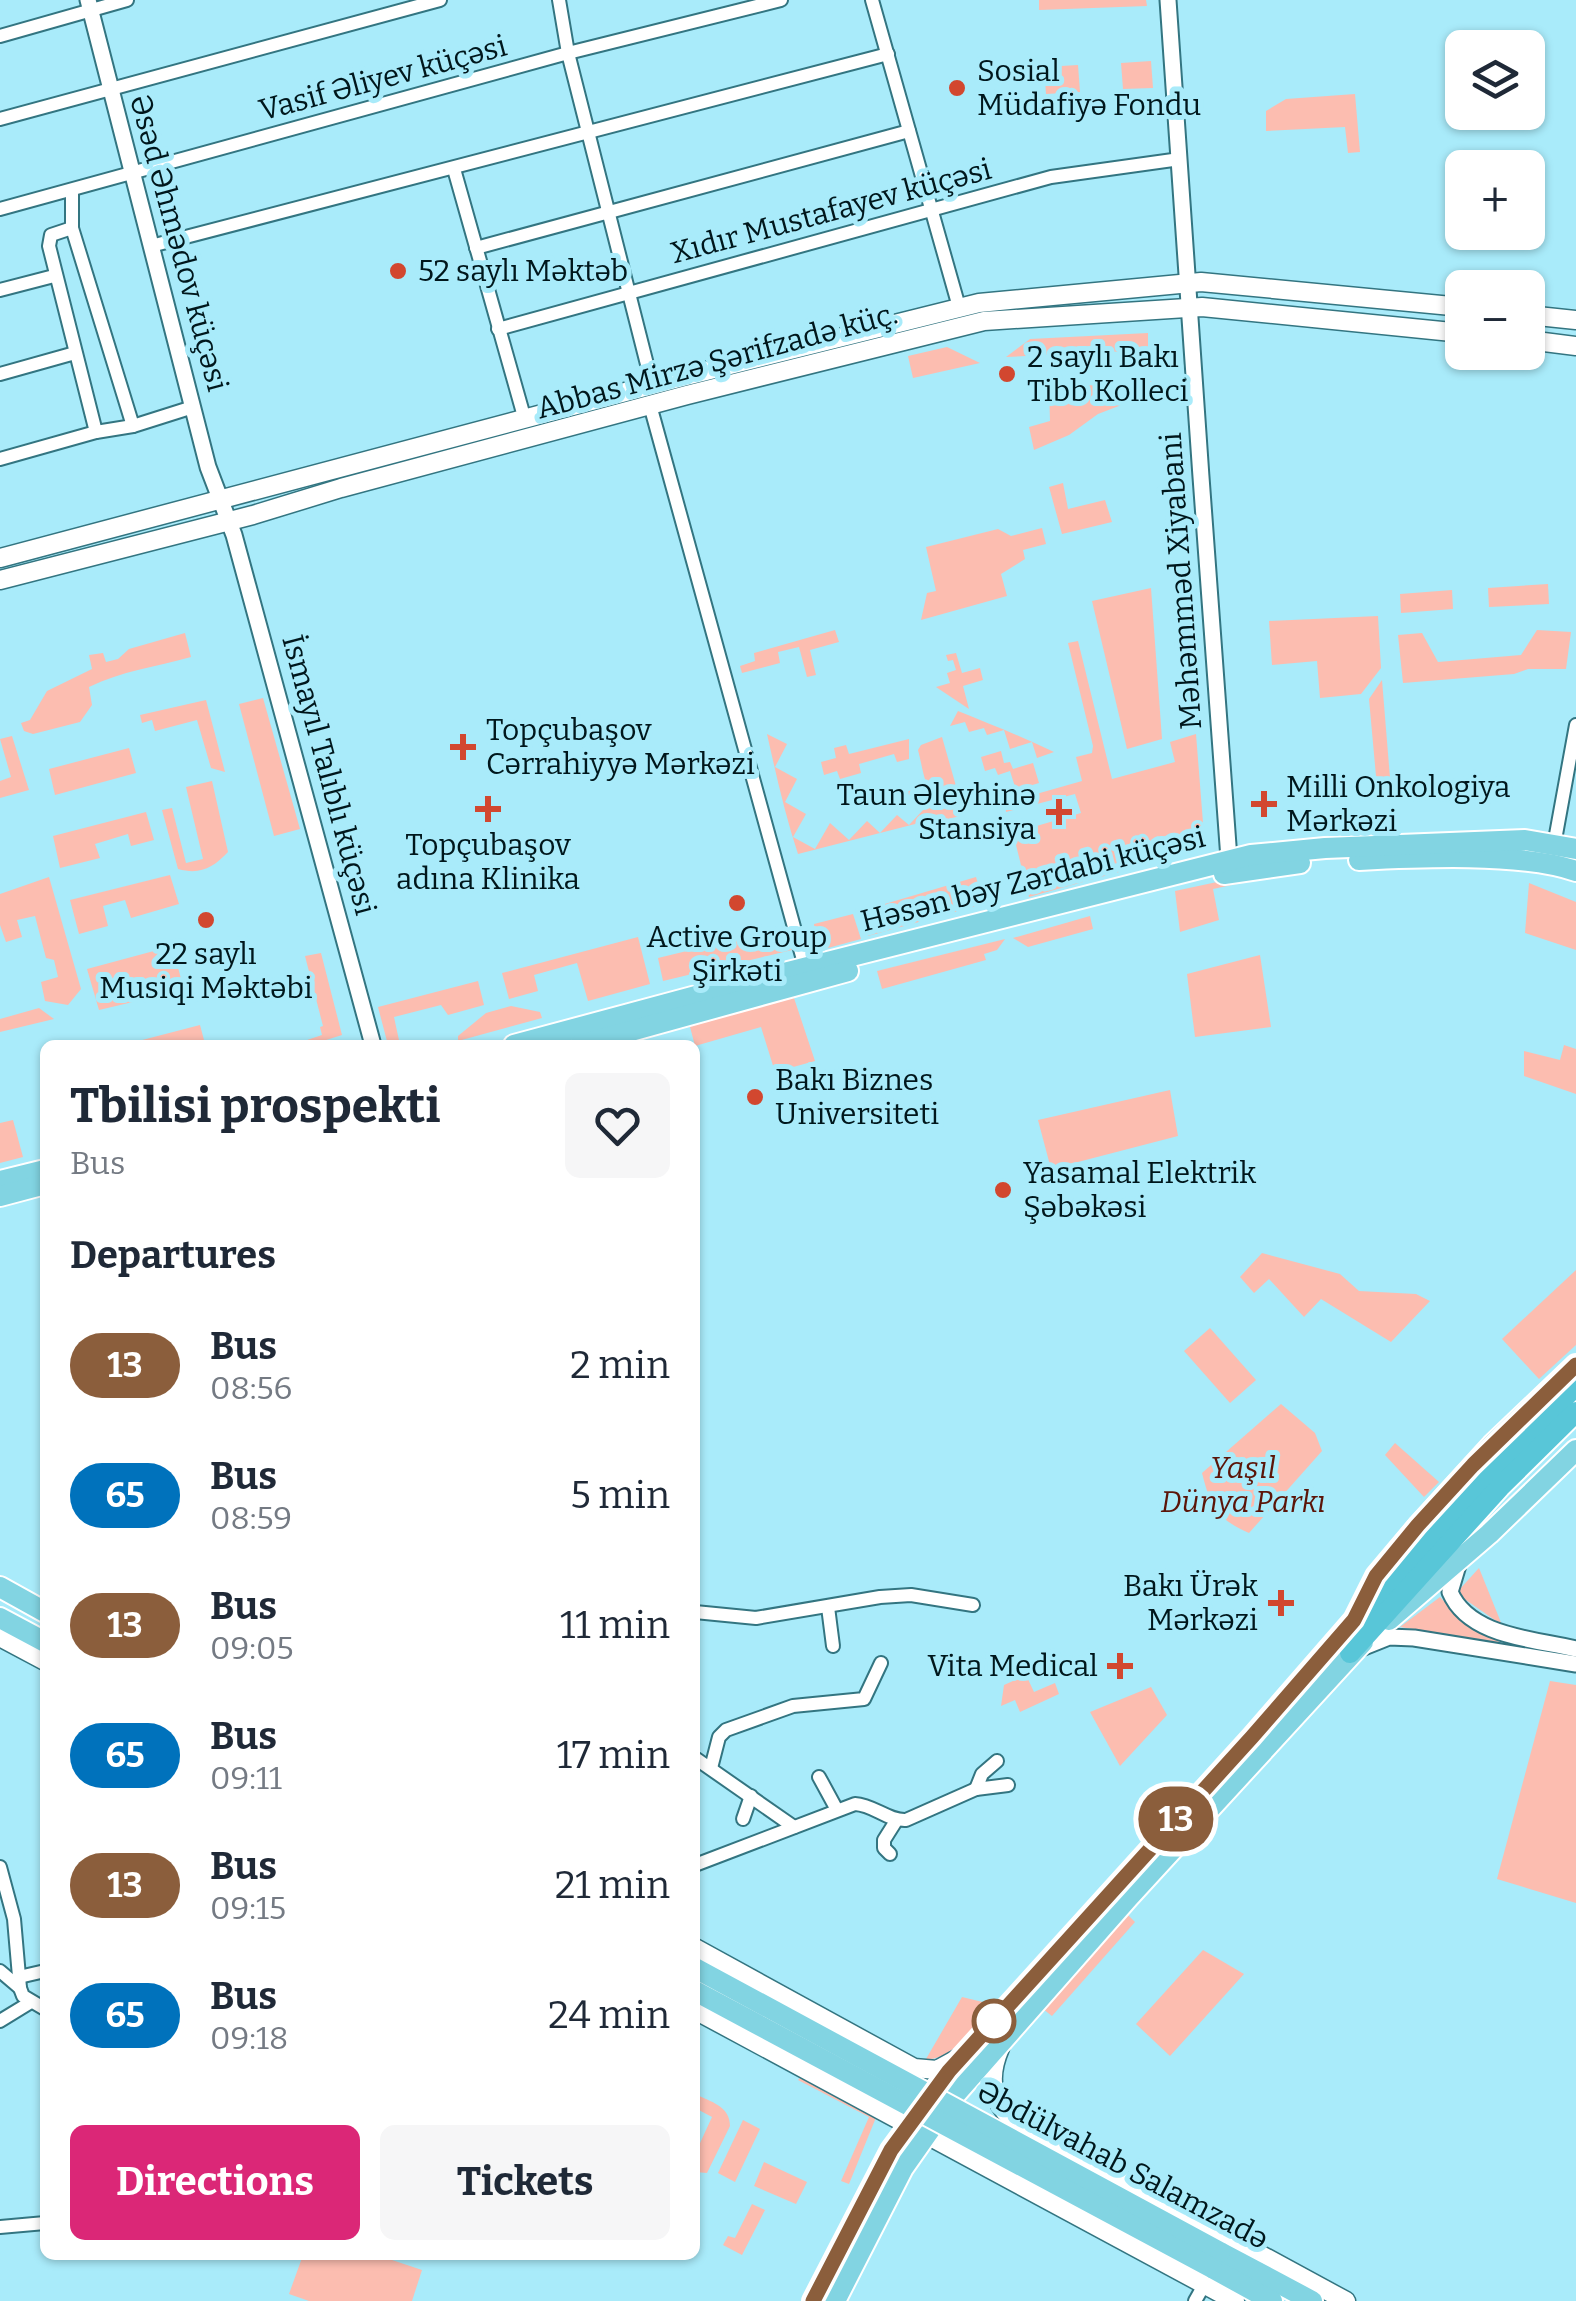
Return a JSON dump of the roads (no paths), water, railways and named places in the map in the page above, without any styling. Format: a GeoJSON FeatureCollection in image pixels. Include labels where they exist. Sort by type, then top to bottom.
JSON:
{"type":"FeatureCollection","features":[{"type":"Feature","properties":{"kind":"highway"},"geometry":{"type":"LineString","coordinates":[[1354,1620],[1502,1459],[1576,1386]]}},
{"type":"Feature","properties":{"kind":"highway"},"geometry":{"type":"LineString","coordinates":[[1345,1658],[1504,1484],[1576,1412]]}},
{"type":"Feature","properties":{"kind":"main road","name":"Abbas Mirzə Şərifzadə küç."},"geometry":{"type":"LineString","coordinates":[[0,580],[229,520],[612,406],[652,384],[959,306],[1190,282],[1445,306]]}},
{"type":"Feature","properties":{"kind":"main road","name":"Abbas Mirzə Şərifzadə küç."},"geometry":{"type":"LineString","coordinates":[[0,558],[525,420],[612,406],[650,405],[962,325],[1191,308],[1445,330]]}},
{"type":"Feature","properties":{"kind":"main road"},"geometry":{"type":"LineString","coordinates":[[1545,317],[1576,320]]}},
{"type":"Feature","properties":{"kind":"main road"},"geometry":{"type":"LineString","coordinates":[[1545,342],[1576,346]]}},
{"type":"Feature","properties":{"kind":"main road","name":"Həsən bəy Zərdabi küçəsi"},"geometry":{"type":"LineString","coordinates":[[594,1040],[805,967],[1229,859],[1324,848],[1525,840],[1567,857]]}},
{"type":"Feature","properties":{"kind":"main road","name":"Həsən bəy Zərdabi küçəsi"},"geometry":{"type":"LineString","coordinates":[[537,1040],[673,1011],[1230,873],[1366,859],[1567,857]]}},
{"type":"Feature","properties":{"kind":"main road"},"geometry":{"type":"LineString","coordinates":[[0,1182],[40,1171]]}},
{"type":"Feature","properties":{"kind":"main road"},"geometry":{"type":"LineString","coordinates":[[0,1196],[40,1185]]}},
{"type":"Feature","properties":{"kind":"main road"},"geometry":{"type":"LineString","coordinates":[[816,2301],[843,2239],[965,2052],[1354,1620],[1376,1576],[1418,1525],[1473,1465],[1576,1365]]}},
{"type":"Feature","properties":{"kind":"main road"},"geometry":{"type":"LineString","coordinates":[[917,2128],[1004,2037],[1345,1658],[1461,1559],[1576,1450]]}},
{"type":"Feature","properties":{"kind":"main road"},"geometry":{"type":"LineString","coordinates":[[0,1587],[40,1609]]}},
{"type":"Feature","properties":{"kind":"main road"},"geometry":{"type":"LineString","coordinates":[[0,1618],[40,1639]]}},
{"type":"Feature","properties":{"kind":"main road"},"geometry":{"type":"LineString","coordinates":[[0,1637],[40,1658]]}},
{"type":"Feature","properties":{"kind":"main road","name":"Əbdülvahab Salamzadə"},"geometry":{"type":"LineString","coordinates":[[700,1951],[914,2068],[927,2071],[951,2064],[965,2052]]}},
{"type":"Feature","properties":{"kind":"main road","name":"Əbdülvahab Salamzadə"},"geometry":{"type":"LineString","coordinates":[[700,1971],[1207,2276],[1235,2301]]}},
{"type":"Feature","properties":{"kind":"main road","name":"Əbdülvahab Salamzadə"},"geometry":{"type":"LineString","coordinates":[[700,1994],[1207,2276],[1312,2301]]}},
{"type":"Feature","properties":{"kind":"main road","name":"Əbdülvahab Salamzadə"},"geometry":{"type":"LineString","coordinates":[[700,2013],[1008,2178],[1207,2276],[1272,2301]]}},
{"type":"Feature","properties":{"kind":"main road"},"geometry":{"type":"LineString","coordinates":[[834,2084],[856,2085],[872,2073],[873,2056],[858,2037]]}},
{"type":"Feature","properties":{"kind":"main road","name":"Əbdülvahab Salamzadə"},"geometry":{"type":"LineString","coordinates":[[1004,2037],[992,2069],[994,2095],[1006,2114],[1346,2301]]}},
{"type":"Feature","properties":{"kind":"main road"},"geometry":{"type":"LineString","coordinates":[[1008,2178],[994,2157],[995,2142],[1007,2131],[1037,2134]]}},
{"type":"Feature","properties":{"kind":"main road"},"geometry":{"type":"LineString","coordinates":[[835,2301],[900,2154]]}},
{"type":"Feature","properties":{"kind":"street"},"geometry":{"type":"LineString","coordinates":[[0,36],[89,5],[127,0]]}},
{"type":"Feature","properties":{"kind":"street"},"geometry":{"type":"LineString","coordinates":[[0,119],[440,0]]}},
{"type":"Feature","properties":{"kind":"street"},"geometry":{"type":"LineString","coordinates":[[558,0],[652,384]]}},
{"type":"Feature","properties":{"kind":"street","name":"Vasif Əliyev küçəsi"},"geometry":{"type":"LineString","coordinates":[[0,209],[568,53],[780,0]]}},
{"type":"Feature","properties":{"kind":"street"},"geometry":{"type":"LineString","coordinates":[[872,0],[959,306]]}},
{"type":"Feature","properties":{"kind":"street","name":"Məhəmməd Xiyabani"},"geometry":{"type":"LineString","coordinates":[[1168,0],[1229,859]]}},
{"type":"Feature","properties":{"kind":"street","name":"Əsəd Əhmədov küçəsi"},"geometry":{"type":"LineString","coordinates":[[89,5],[208,468],[229,520]]}},
{"type":"Feature","properties":{"kind":"street"},"geometry":{"type":"LineString","coordinates":[[152,246],[888,54]]}},
{"type":"Feature","properties":{"kind":"street"},"geometry":{"type":"LineString","coordinates":[[476,248],[909,131]]}},
{"type":"Feature","properties":{"kind":"street","name":"Xıdır Mustafayev küçəsi"},"geometry":{"type":"LineString","coordinates":[[498,328],[1051,177],[1180,159]]}},
{"type":"Feature","properties":{"kind":"street"},"geometry":{"type":"LineString","coordinates":[[454,169],[525,420]]}},
{"type":"Feature","properties":{"kind":"street"},"geometry":{"type":"LineString","coordinates":[[72,190],[72,228],[133,426]]}},
{"type":"Feature","properties":{"kind":"street"},"geometry":{"type":"LineString","coordinates":[[72,228],[51,235],[49,246],[96,432]]}},
{"type":"Feature","properties":{"kind":"street"},"geometry":{"type":"LineString","coordinates":[[0,290],[54,276]]}},
{"type":"Feature","properties":{"kind":"street"},"geometry":{"type":"LineString","coordinates":[[0,374],[75,352]]}},
{"type":"Feature","properties":{"kind":"street"},"geometry":{"type":"LineString","coordinates":[[650,405],[805,967]]}},
{"type":"Feature","properties":{"kind":"street"},"geometry":{"type":"LineString","coordinates":[[0,459],[96,432],[133,426],[193,406]]}},
{"type":"Feature","properties":{"kind":"street","name":"İsmayıl Talıblı küçəsi"},"geometry":{"type":"LineString","coordinates":[[229,520],[373,1040]]}},
{"type":"Feature","properties":{"kind":"street"},"geometry":{"type":"LineString","coordinates":[[1567,857],[1576,725]]}},
{"type":"Feature","properties":{"kind":"street"},"geometry":{"type":"LineString","coordinates":[[1461,1559],[1450,1584],[1450,1592],[1460,1608],[1498,1632],[1565,1651],[1576,1664]]}},
{"type":"Feature","properties":{"kind":"street"},"geometry":{"type":"LineString","coordinates":[[700,1612],[756,1618],[880,1597],[911,1596],[973,1604]]}},
{"type":"Feature","properties":{"kind":"street"},"geometry":{"type":"LineString","coordinates":[[828,1607],[834,1646]]}},
{"type":"Feature","properties":{"kind":"street"},"geometry":{"type":"LineString","coordinates":[[1345,1658],[1389,1637],[1565,1651]]}},
{"type":"Feature","properties":{"kind":"street"},"geometry":{"type":"LineString","coordinates":[[711,1768],[719,1736],[726,1730],[793,1706],[864,1698],[880,1663]]}},
{"type":"Feature","properties":{"kind":"street"},"geometry":{"type":"LineString","coordinates":[[700,1761],[794,1827]]}},
{"type":"Feature","properties":{"kind":"street"},"geometry":{"type":"LineString","coordinates":[[976,1789],[982,1774],[997,1761]]}},
{"type":"Feature","properties":{"kind":"street"},"geometry":{"type":"LineString","coordinates":[[820,1776],[837,1810]]}},
{"type":"Feature","properties":{"kind":"street"},"geometry":{"type":"LineString","coordinates":[[700,1864],[855,1804],[869,1805],[896,1821],[906,1820],[976,1789],[1008,1786]]}},
{"type":"Feature","properties":{"kind":"street"},"geometry":{"type":"LineString","coordinates":[[742,1818],[751,1796]]}},
{"type":"Feature","properties":{"kind":"street"},"geometry":{"type":"LineString","coordinates":[[890,1854],[884,1848],[884,1840],[896,1821]]}},
{"type":"Feature","properties":{"kind":"street"},"geometry":{"type":"LineString","coordinates":[[0,1867],[14,1919],[23,1996],[40,2006]]}},
{"type":"Feature","properties":{"kind":"street"},"geometry":{"type":"LineString","coordinates":[[0,1971],[20,1982]]}},
{"type":"Feature","properties":{"kind":"street"},"geometry":{"type":"LineString","coordinates":[[20,1982],[40,1973]]}},
{"type":"Feature","properties":{"kind":"street"},"geometry":{"type":"LineString","coordinates":[[0,2021],[31,2002]]}},
{"type":"Feature","properties":{"kind":"street"},"geometry":{"type":"LineString","coordinates":[[0,2227],[40,2223]]}},
{"type":"Feature","properties":{"kind":"place","name":"Sosial Müdafiyə Fondu"},"geometry":{"type":"Point","coordinates":[957,88]}},
{"type":"Feature","properties":{"kind":"place","name":"52 saylı Məktəb"},"geometry":{"type":"Point","coordinates":[398,271]}},
{"type":"Feature","properties":{"kind":"place","name":"2 saylı Bakı Tibb Kolleci"},"geometry":{"type":"Point","coordinates":[1007,374]}},
{"type":"Feature","properties":{"kind":"place","name":"Topçubaşov Cərrahiyyə Mərkəzi"},"geometry":{"type":"Point","coordinates":[463,747]}},
{"type":"Feature","properties":{"kind":"place","name":"Milli Onkologiya Mərkəzi"},"geometry":{"type":"Point","coordinates":[1264,804]}},
{"type":"Feature","properties":{"kind":"place","name":"Topçubaşov adına Klinika"},"geometry":{"type":"Point","coordinates":[488,809]}},
{"type":"Feature","properties":{"kind":"place","name":"Taun Əleyhinə Stansiya"},"geometry":{"type":"Point","coordinates":[1059,812]}},
{"type":"Feature","properties":{"kind":"place","name":"Active Group Şirkəti"},"geometry":{"type":"Point","coordinates":[737,903]}},
{"type":"Feature","properties":{"kind":"place","name":"22 saylı Musiqi Məktəbi"},"geometry":{"type":"Point","coordinates":[206,920]}},
{"type":"Feature","properties":{"kind":"place","name":"Bakı Biznes Universiteti"},"geometry":{"type":"Point","coordinates":[755,1097]}},
{"type":"Feature","properties":{"kind":"place","name":"Yasamal Elektrik Şəbəkəsi"},"geometry":{"type":"Point","coordinates":[1003,1190]}},
{"type":"Feature","properties":{"kind":"place","name":"Bakı Ürək Mərkəzi"},"geometry":{"type":"Point","coordinates":[1281,1603]}},
{"type":"Feature","properties":{"kind":"place","name":"Vita Medical"},"geometry":{"type":"Point","coordinates":[1120,1666]}},
{"type":"Feature","properties":{"kind":"park label","name":"Yaşıl Dünya Parkı"},"geometry":{"type":"Point","coordinates":[1243,1485]}}]}
